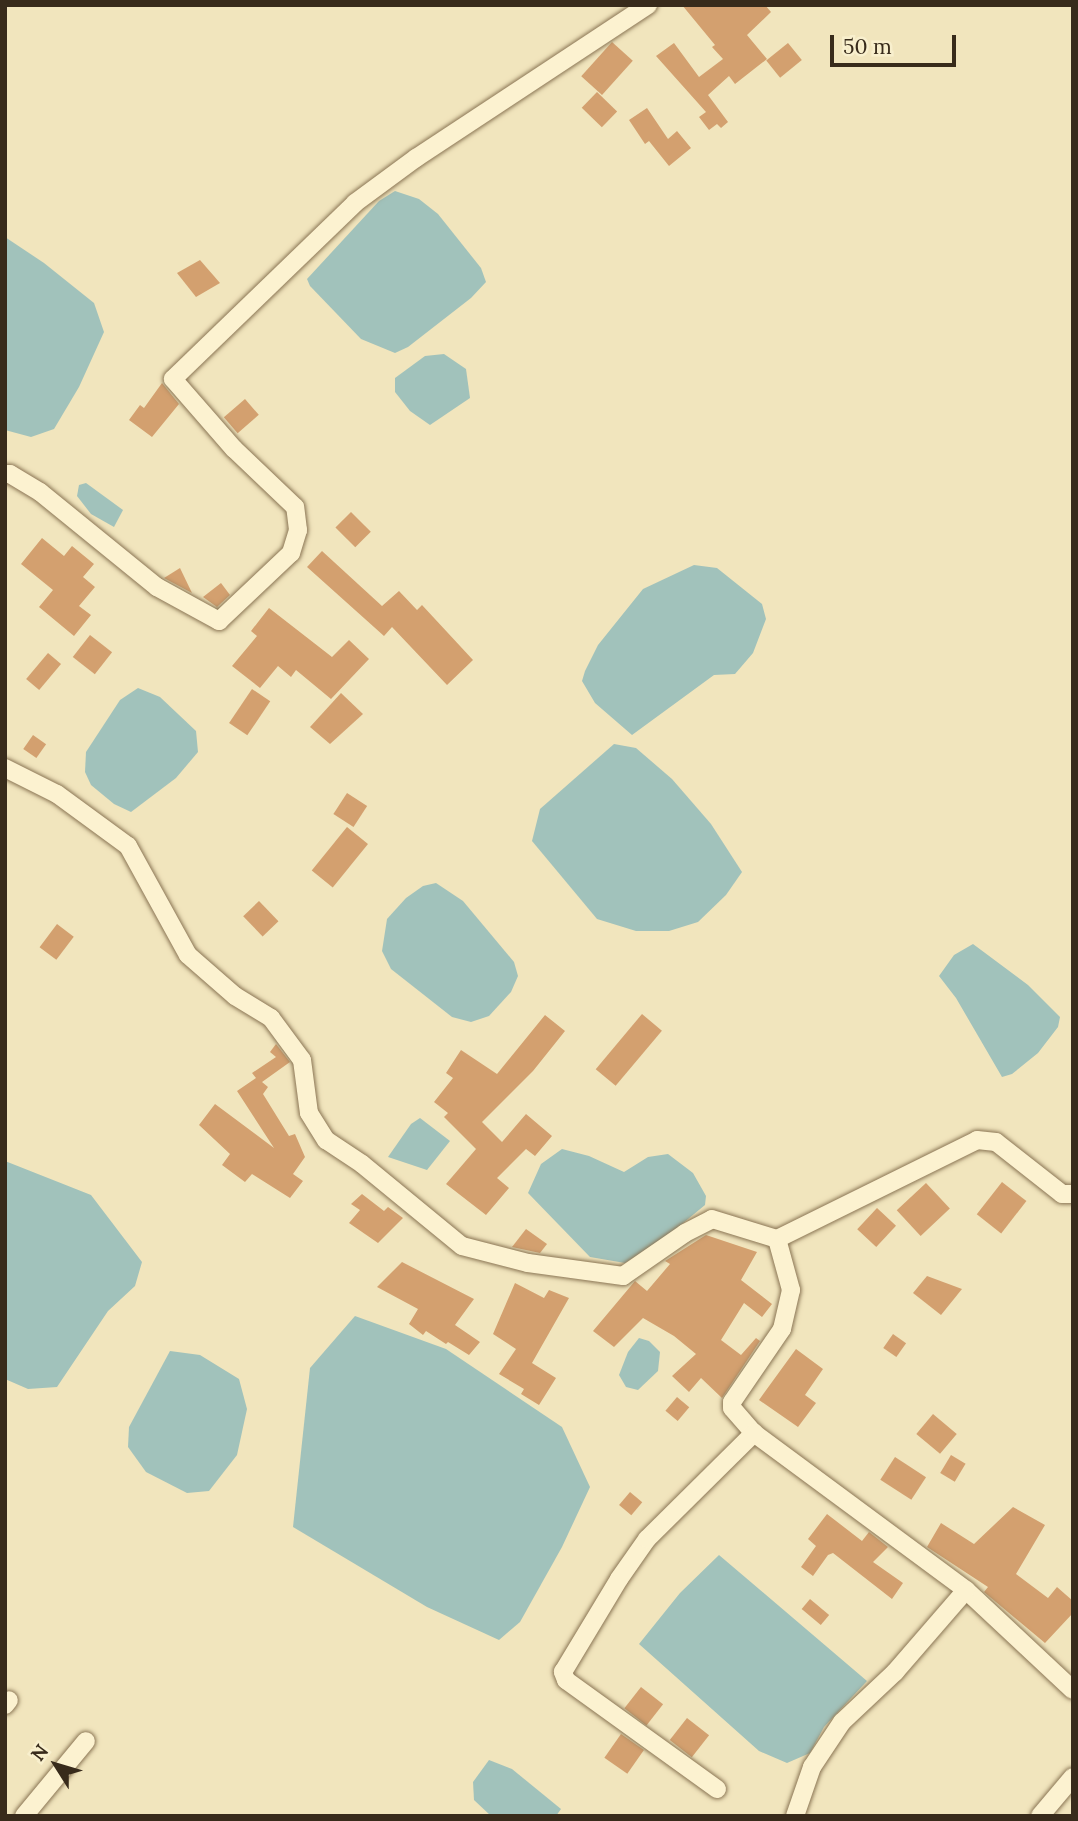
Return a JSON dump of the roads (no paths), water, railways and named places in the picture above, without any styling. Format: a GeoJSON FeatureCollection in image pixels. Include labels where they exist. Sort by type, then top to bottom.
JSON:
{"type":"FeatureCollection","features":[{"type":"Feature","properties":{"kind":"street"},"geometry":{"type":"LineString","coordinates":[[5,474],[10,474],[40,492],[157,587],[219,621],[291,553],[298,530],[295,507],[234,449],[173,379],[355,202],[416,158],[648,5]]}},
{"type":"Feature","properties":{"kind":"street"},"geometry":{"type":"LineString","coordinates":[[5,768],[57,794],[128,846],[188,955],[236,996],[271,1018],[302,1060],[309,1113],[326,1140],[362,1164],[462,1246],[528,1263],[623,1276],[685,1233],[712,1219],[776,1239],[977,1140],[996,1142],[1062,1194],[1073,1194]]}},
{"type":"Feature","properties":{"kind":"street"},"geometry":{"type":"LineString","coordinates":[[776,1239],[792,1290],[782,1329],[732,1402],[732,1408],[754,1433],[966,1590],[1073,1690]]}},
{"type":"Feature","properties":{"kind":"street"},"geometry":{"type":"LineString","coordinates":[[717,1789],[566,1680],[563,1672],[619,1579],[647,1539],[754,1433]]}},
{"type":"Feature","properties":{"kind":"street"},"geometry":{"type":"LineString","coordinates":[[795,1816],[811,1767],[842,1722],[895,1671],[966,1590]]}},
{"type":"Feature","properties":{"kind":"street"},"geometry":{"type":"LineString","coordinates":[[24,1816],[86,1741]]}},
{"type":"Feature","properties":{"kind":"street"},"geometry":{"type":"LineString","coordinates":[[1040,1816],[1073,1777]]}},
{"type":"Feature","properties":{"kind":"water"},"geometry":{"type":"Polygon","coordinates":[[[395,191],[419,199],[438,214],[481,268],[486,282],[471,298],[408,347],[395,353],[361,339],[310,286],[307,279],[379,201],[395,191]]]}},
{"type":"Feature","properties":{"kind":"water"},"geometry":{"type":"Polygon","coordinates":[[[5,237],[44,263],[94,303],[104,332],[79,387],[54,429],[31,437],[5,430],[5,237]]]}},
{"type":"Feature","properties":{"kind":"water"},"geometry":{"type":"Polygon","coordinates":[[[444,354],[466,369],[470,398],[430,425],[410,411],[395,392],[395,378],[425,356],[444,354]]]}},
{"type":"Feature","properties":{"kind":"water"},"geometry":{"type":"Polygon","coordinates":[[[86,483],[123,510],[114,527],[91,514],[77,496],[79,485],[86,483]]]}},
{"type":"Feature","properties":{"kind":"water"},"geometry":{"type":"Polygon","coordinates":[[[694,565],[717,568],[762,604],[766,619],[753,653],[735,674],[714,675],[632,735],[595,703],[582,681],[585,671],[598,645],[643,589],[694,565]]]}},
{"type":"Feature","properties":{"kind":"water"},"geometry":{"type":"Polygon","coordinates":[[[138,688],[160,697],[196,731],[198,752],[176,778],[131,812],[114,804],[91,785],[85,772],[86,752],[120,700],[138,688]]]}},
{"type":"Feature","properties":{"kind":"water"},"geometry":{"type":"Polygon","coordinates":[[[614,744],[636,748],[672,779],[711,824],[742,872],[726,895],[698,922],[669,931],[636,931],[597,919],[532,841],[540,809],[614,744]]]}},
{"type":"Feature","properties":{"kind":"water"},"geometry":{"type":"Polygon","coordinates":[[[436,883],[463,901],[514,962],[518,976],[511,992],[489,1016],[471,1022],[452,1017],[391,969],[382,951],[387,919],[406,898],[423,886],[436,883]]]}},
{"type":"Feature","properties":{"kind":"water"},"geometry":{"type":"Polygon","coordinates":[[[973,944],[1028,985],[1060,1017],[1058,1027],[1038,1053],[1012,1074],[1002,1077],[956,998],[939,976],[954,955],[973,944]]]}},
{"type":"Feature","properties":{"kind":"water"},"geometry":{"type":"Polygon","coordinates":[[[420,1118],[450,1141],[427,1170],[388,1157],[411,1124],[420,1118]]]}},
{"type":"Feature","properties":{"kind":"water"},"geometry":{"type":"Polygon","coordinates":[[[562,1149],[589,1156],[624,1172],[648,1157],[668,1154],[693,1173],[706,1196],[705,1205],[671,1233],[625,1263],[590,1257],[528,1193],[541,1164],[562,1149]]]}},
{"type":"Feature","properties":{"kind":"water"},"geometry":{"type":"Polygon","coordinates":[[[5,1161],[91,1195],[142,1262],[135,1286],[108,1311],[57,1387],[28,1389],[5,1379],[5,1161]]]}},
{"type":"Feature","properties":{"kind":"water"},"geometry":{"type":"Polygon","coordinates":[[[355,1316],[446,1349],[562,1427],[590,1487],[562,1547],[520,1622],[499,1640],[427,1607],[293,1527],[310,1368],[355,1316]]]}},
{"type":"Feature","properties":{"kind":"water"},"geometry":{"type":"Polygon","coordinates":[[[639,1338],[649,1341],[660,1352],[658,1371],[638,1390],[626,1387],[619,1375],[628,1352],[639,1338]]]}},
{"type":"Feature","properties":{"kind":"water"},"geometry":{"type":"Polygon","coordinates":[[[170,1351],[200,1355],[239,1379],[247,1409],[237,1455],[209,1491],[187,1493],[146,1472],[128,1447],[129,1427],[170,1351]]]}},
{"type":"Feature","properties":{"kind":"water"},"geometry":{"type":"Polygon","coordinates":[[[719,1555],[867,1681],[824,1727],[810,1753],[787,1763],[759,1751],[639,1644],[680,1593],[719,1555]]]}},
{"type":"Feature","properties":{"kind":"water"},"geometry":{"type":"Polygon","coordinates":[[[489,1760],[512,1769],[561,1809],[556,1816],[491,1816],[474,1800],[473,1782],[489,1760]]]}}]}
